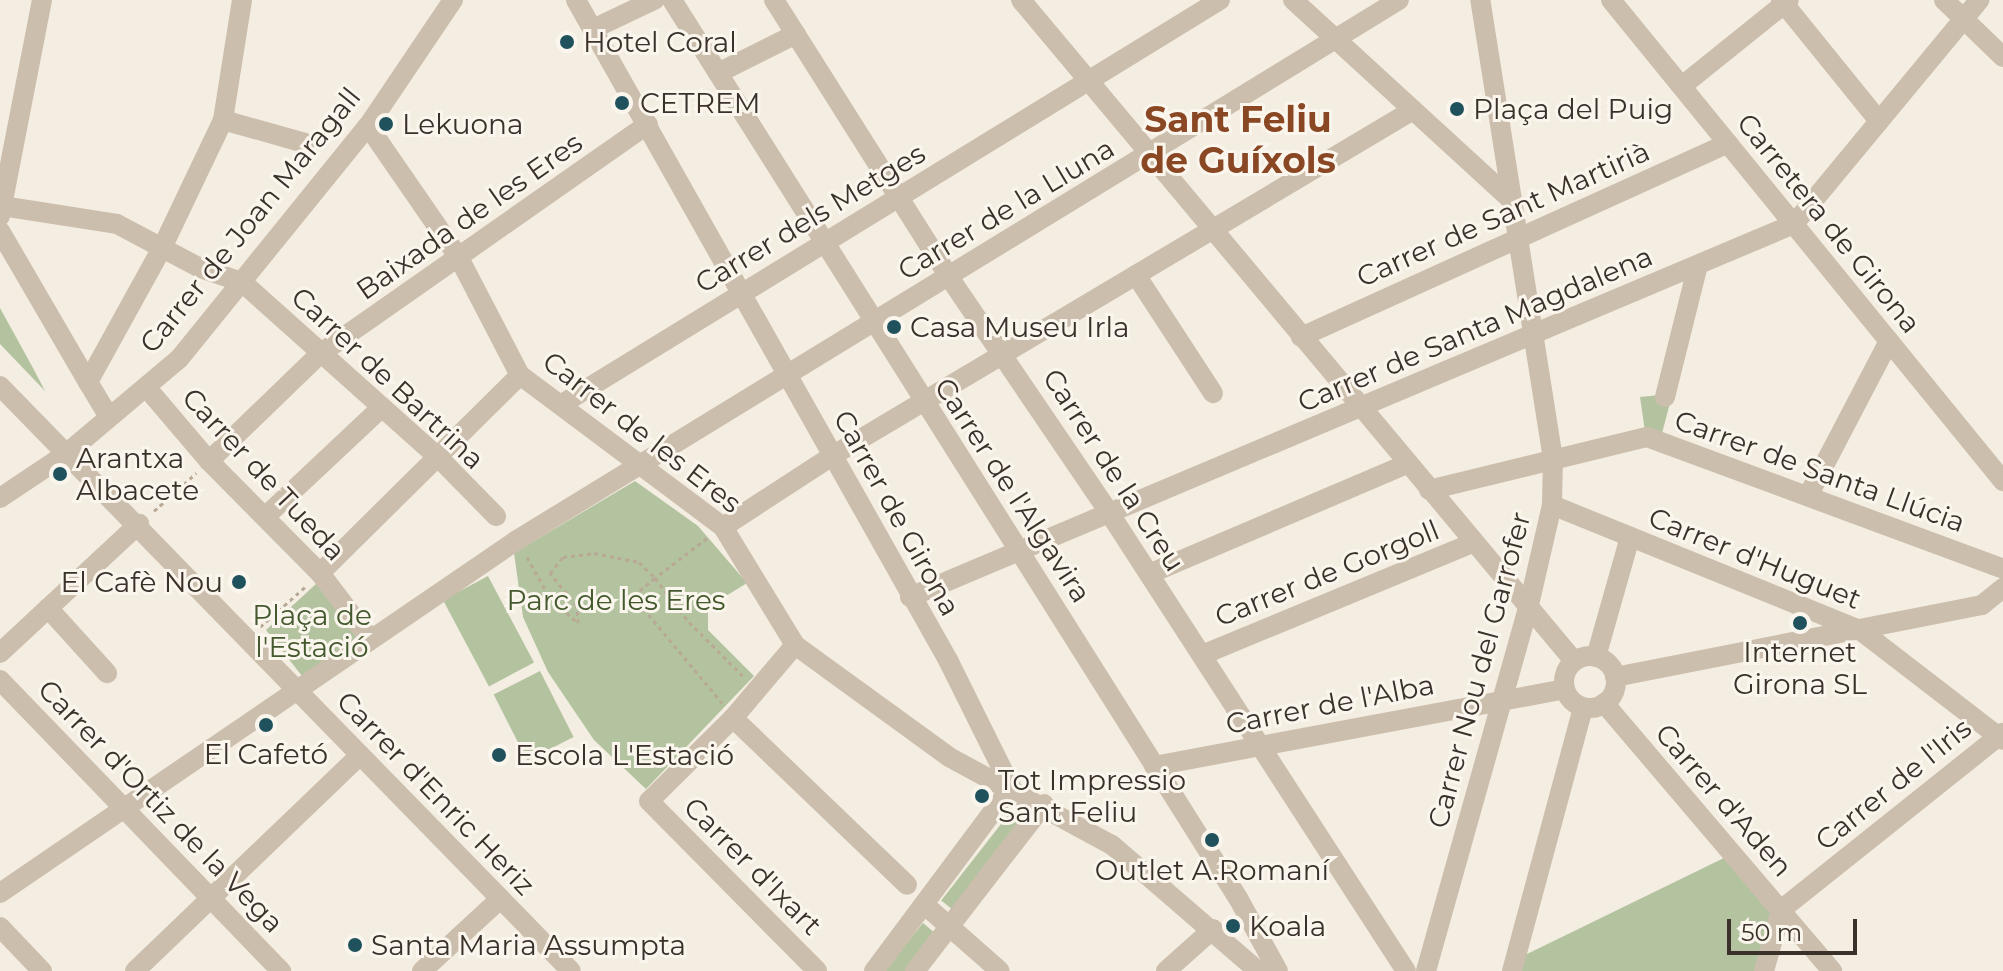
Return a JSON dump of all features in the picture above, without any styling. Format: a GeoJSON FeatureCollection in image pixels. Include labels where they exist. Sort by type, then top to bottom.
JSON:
{"type":"FeatureCollection","features":[{"type":"Feature","properties":{"kind":"street"},"geometry":{"type":"LineString","coordinates":[[1,211],[42,0]]}},
{"type":"Feature","properties":{"kind":"street"},"geometry":{"type":"LineString","coordinates":[[88,382],[162,248],[223,120],[242,0]]}},
{"type":"Feature","properties":{"kind":"street","name":"Carrer de Joan Maragall"},"geometry":{"type":"LineString","coordinates":[[0,498],[66,454],[179,359],[368,126],[453,0]]}},
{"type":"Feature","properties":{"kind":"street","name":"Carrer de Girona"},"geometry":{"type":"LineString","coordinates":[[576,0],[743,291],[996,749],[1011,787]]}},
{"type":"Feature","properties":{"kind":"street"},"geometry":{"type":"LineString","coordinates":[[593,29],[654,0]]}},
{"type":"Feature","properties":{"kind":"street","name":"Carrer de l'Algavira"},"geometry":{"type":"LineString","coordinates":[[672,0],[1154,766],[1278,971]]}},
{"type":"Feature","properties":{"kind":"street","name":"Carrer de la Creu"},"geometry":{"type":"LineString","coordinates":[[774,0],[949,277],[1110,514],[1406,971]]}},
{"type":"Feature","properties":{"kind":"street"},"geometry":{"type":"LineString","coordinates":[[1021,0],[1574,661]]}},
{"type":"Feature","properties":{"kind":"street","name":"Carrer dels Metges"},"geometry":{"type":"LineString","coordinates":[[562,404],[1220,0]]}},
{"type":"Feature","properties":{"kind":"street"},"geometry":{"type":"LineString","coordinates":[[1293,0],[1509,198]]}},
{"type":"Feature","properties":{"kind":"street","name":"Carrer de la Lluna"},"geometry":{"type":"LineString","coordinates":[[0,893],[517,540],[642,468],[872,321],[1150,155],[1399,0]]}},
{"type":"Feature","properties":{"kind":"street","name":"Carrer Nou del Garrofer"},"geometry":{"type":"LineString","coordinates":[[1427,971],[1528,609],[1552,505],[1553,459],[1515,239],[1480,0]]}},
{"type":"Feature","properties":{"kind":"street"},"geometry":{"type":"LineString","coordinates":[[1944,0],[1961,21],[2003,57]]}},
{"type":"Feature","properties":{"kind":"street","name":"Carrer de Santa Magdalena"},"geometry":{"type":"LineString","coordinates":[[910,597],[1794,224],[1979,0]]}},
{"type":"Feature","properties":{"kind":"street","name":"Carretera de Girona"},"geometry":{"type":"LineString","coordinates":[[1614,1],[2003,481]]}},
{"type":"Feature","properties":{"kind":"street"},"geometry":{"type":"LineString","coordinates":[[1682,86],[1785,1],[1879,121]]}},
{"type":"Feature","properties":{"kind":"street"},"geometry":{"type":"LineString","coordinates":[[718,73],[796,34]]}},
{"type":"Feature","properties":{"kind":"street"},"geometry":{"type":"LineString","coordinates":[[723,527],[832,456],[1413,110]]}},
{"type":"Feature","properties":{"kind":"street"},"geometry":{"type":"LineString","coordinates":[[223,120],[305,143]]}},
{"type":"Feature","properties":{"kind":"street","name":"Baixada de les Eres"},"geometry":{"type":"LineString","coordinates":[[209,461],[321,353],[648,124]]}},
{"type":"Feature","properties":{"kind":"street","name":"Carrer de les Eres"},"geometry":{"type":"LineString","coordinates":[[368,126],[459,258],[520,375],[723,527],[795,645],[949,757],[1011,787]]}},
{"type":"Feature","properties":{"kind":"street","name":"Carrer de Sant Martirià"},"geometry":{"type":"LineString","coordinates":[[1301,337],[1728,143]]}},
{"type":"Feature","properties":{"kind":"street","name":"Carrer de Bartrina"},"geometry":{"type":"LineString","coordinates":[[1,211],[117,224],[162,248],[242,282],[438,457],[496,516]]}},
{"type":"Feature","properties":{"kind":"street"},"geometry":{"type":"LineString","coordinates":[[0,231],[109,417]]}},
{"type":"Feature","properties":{"kind":"street"},"geometry":{"type":"LineString","coordinates":[[1665,397],[1698,265]]}},
{"type":"Feature","properties":{"kind":"street"},"geometry":{"type":"LineString","coordinates":[[1136,275],[1213,393]]}},
{"type":"Feature","properties":{"kind":"street"},"geometry":{"type":"LineString","coordinates":[[1808,496],[1889,341]]}},
{"type":"Feature","properties":{"kind":"street"},"geometry":{"type":"LineString","coordinates":[[320,573],[520,375]]}},
{"type":"Feature","properties":{"kind":"street","name":"Carrer d'Enric Heriz"},"geometry":{"type":"LineString","coordinates":[[0,386],[139,524],[571,971]]}},
{"type":"Feature","properties":{"kind":"street","name":"Carrer de Tueda"},"geometry":{"type":"LineString","coordinates":[[146,387],[209,461],[320,573],[370,639]]}},
{"type":"Feature","properties":{"kind":"street"},"geometry":{"type":"LineString","coordinates":[[266,516],[382,407]]}},
{"type":"Feature","properties":{"kind":"street","name":"Carrer de Santa Llúcia"},"geometry":{"type":"LineString","coordinates":[[1429,490],[1647,437],[2003,569]]}},
{"type":"Feature","properties":{"kind":"street"},"geometry":{"type":"LineString","coordinates":[[1149,574],[1407,464]]}},
{"type":"Feature","properties":{"kind":"street","name":"Carrer d'Huguet"},"geometry":{"type":"LineString","coordinates":[[1552,505],[1860,630],[2001,736]]}},
{"type":"Feature","properties":{"kind":"street"},"geometry":{"type":"LineString","coordinates":[[0,653],[139,524]]}},
{"type":"Feature","properties":{"kind":"street"},"geometry":{"type":"LineString","coordinates":[[1596,657],[1630,537]]}},
{"type":"Feature","properties":{"kind":"street","name":"Carrer de Gorgoll"},"geometry":{"type":"LineString","coordinates":[[1202,655],[1473,543]]}},
{"type":"Feature","properties":{"kind":"street"},"geometry":{"type":"LineString","coordinates":[[1615,677],[1982,605],[2003,588]]}},
{"type":"Feature","properties":{"kind":"street"},"geometry":{"type":"LineString","coordinates":[[48,608],[107,673]]}},
{"type":"Feature","properties":{"kind":"street"},"geometry":{"type":"LineString","coordinates":[[795,645],[733,718],[907,885]]}},
{"type":"Feature","properties":{"kind":"street"},"geometry":{"type":"LineString","coordinates":[[1594,705],[1565,689],[1565,674],[1574,661],[1596,657]]}},
{"type":"Feature","properties":{"kind":"street"},"geometry":{"type":"LineString","coordinates":[[1596,657],[1615,677]]}},
{"type":"Feature","properties":{"kind":"street"},"geometry":{"type":"LineString","coordinates":[[1512,971],[1594,705],[1613,692],[1615,677]]}},
{"type":"Feature","properties":{"kind":"street","name":"Carrer d'Ortiz de la Vega"},"geometry":{"type":"LineString","coordinates":[[0,680],[281,971]]}},
{"type":"Feature","properties":{"kind":"street","name":"Carrer de l'Alba"},"geometry":{"type":"LineString","coordinates":[[1154,766],[1565,689]]}},
{"type":"Feature","properties":{"kind":"street","name":"Carrer d'Aden"},"geometry":{"type":"LineString","coordinates":[[1594,705],[1781,910],[1832,971]]}},
{"type":"Feature","properties":{"kind":"street","name":"Carrer d'Ixart"},"geometry":{"type":"LineString","coordinates":[[733,718],[649,801],[817,971]]}},
{"type":"Feature","properties":{"kind":"street","name":"Carrer de l'Iris"},"geometry":{"type":"LineString","coordinates":[[1781,910],[2001,736]]}},
{"type":"Feature","properties":{"kind":"street"},"geometry":{"type":"LineString","coordinates":[[135,971],[360,755]]}},
{"type":"Feature","properties":{"kind":"street"},"geometry":{"type":"LineString","coordinates":[[874,971],[926,906],[1011,787],[1112,845],[1258,971]]}},
{"type":"Feature","properties":{"kind":"street"},"geometry":{"type":"LineString","coordinates":[[915,971],[1044,804]]}},
{"type":"Feature","properties":{"kind":"street"},"geometry":{"type":"LineString","coordinates":[[422,971],[500,899]]}},
{"type":"Feature","properties":{"kind":"street"},"geometry":{"type":"LineString","coordinates":[[926,906],[948,930],[1000,971]]}},
{"type":"Feature","properties":{"kind":"street"},"geometry":{"type":"LineString","coordinates":[[1764,971],[1781,910]]}},
{"type":"Feature","properties":{"kind":"street"},"geometry":{"type":"LineString","coordinates":[[0,927],[42,971]]}},
{"type":"Feature","properties":{"kind":"street"},"geometry":{"type":"LineString","coordinates":[[1166,971],[1213,929]]}},
{"type":"Feature","properties":{"kind":"path"},"geometry":{"type":"LineString","coordinates":[[139,524],[209,461]]}},
{"type":"Feature","properties":{"kind":"path"},"geometry":{"type":"LineString","coordinates":[[517,540],[549,596],[578,623],[577,606],[550,573],[563,557],[624,557],[655,578],[689,622],[758,689]]}},
{"type":"Feature","properties":{"kind":"path"},"geometry":{"type":"LineString","coordinates":[[691,549],[633,596],[733,718]]}},
{"type":"Feature","properties":{"kind":"path"},"geometry":{"type":"LineString","coordinates":[[248,638],[296,595]]}},
{"type":"Feature","properties":{"kind":"green space"},"geometry":{"type":"Polygon","coordinates":[[[0,308],[33,368],[45,391],[0,344],[0,308]]]}},
{"type":"Feature","properties":{"kind":"green space"},"geometry":{"type":"Polygon","coordinates":[[[1660,395],[1671,399],[1660,441],[1646,438],[1640,397],[1660,395]]]}},
{"type":"Feature","properties":{"kind":"green space","name":"Parc de les Eres"},"geometry":{"type":"Polygon","coordinates":[[[635,481],[698,526],[747,583],[708,607],[708,630],[754,676],[646,789],[594,740],[548,672],[523,617],[514,553],[635,481]]]}},
{"type":"Feature","properties":{"kind":"green space"},"geometry":{"type":"Polygon","coordinates":[[[488,576],[534,663],[489,686],[443,600],[488,576]]]}},
{"type":"Feature","properties":{"kind":"green space","name":"Plaça de l'Estació"},"geometry":{"type":"Polygon","coordinates":[[[317,583],[361,637],[302,676],[266,630],[317,583]]]}},
{"type":"Feature","properties":{"kind":"green space"},"geometry":{"type":"Polygon","coordinates":[[[540,671],[574,737],[527,761],[494,695],[540,671]]]}},
{"type":"Feature","properties":{"kind":"green space"},"geometry":{"type":"Polygon","coordinates":[[[1012,810],[1025,820],[954,910],[941,901],[1012,810]]]}},
{"type":"Feature","properties":{"kind":"green space"},"geometry":{"type":"Polygon","coordinates":[[[1728,856],[1776,911],[1759,971],[1517,971],[1521,957],[1728,856]]]}},
{"type":"Feature","properties":{"kind":"green space"},"geometry":{"type":"Polygon","coordinates":[[[923,923],[936,934],[906,971],[884,971],[923,923]]]}},
{"type":"Feature","properties":{"kind":"place","name":"Hotel Coral"},"geometry":{"type":"Point","coordinates":[567,42]}},
{"type":"Feature","properties":{"kind":"place","name":"CETREM"},"geometry":{"type":"Point","coordinates":[622,103]}},
{"type":"Feature","properties":{"kind":"place","name":"Plaça del Puig"},"geometry":{"type":"Point","coordinates":[1457,109]}},
{"type":"Feature","properties":{"kind":"place","name":"Lekuona"},"geometry":{"type":"Point","coordinates":[386,124]}},
{"type":"Feature","properties":{"kind":"place","name":"Casa Museu Irla"},"geometry":{"type":"Point","coordinates":[894,327]}},
{"type":"Feature","properties":{"kind":"place","name":"Arantxa Albacete"},"geometry":{"type":"Point","coordinates":[60,474]}},
{"type":"Feature","properties":{"kind":"place","name":"El Cafè Nou"},"geometry":{"type":"Point","coordinates":[239,582]}},
{"type":"Feature","properties":{"kind":"place","name":"Internet Girona SL"},"geometry":{"type":"Point","coordinates":[1800,623]}},
{"type":"Feature","properties":{"kind":"place","name":"El Cafetó"},"geometry":{"type":"Point","coordinates":[266,725]}},
{"type":"Feature","properties":{"kind":"place","name":"Escola L'Estació"},"geometry":{"type":"Point","coordinates":[499,755]}},
{"type":"Feature","properties":{"kind":"place","name":"Tot Impressio Sant Feliu"},"geometry":{"type":"Point","coordinates":[982,796]}},
{"type":"Feature","properties":{"kind":"place","name":"Outlet A.Romaní"},"geometry":{"type":"Point","coordinates":[1212,840]}},
{"type":"Feature","properties":{"kind":"place","name":"Koala"},"geometry":{"type":"Point","coordinates":[1233,926]}},
{"type":"Feature","properties":{"kind":"place","name":"Santa Maria Assumpta"},"geometry":{"type":"Point","coordinates":[355,945]}},
{"type":"Feature","properties":{"kind":"district","name":"Sant Feliu de Guíxols"},"geometry":{"type":"Point","coordinates":[1238,140]}}]}
